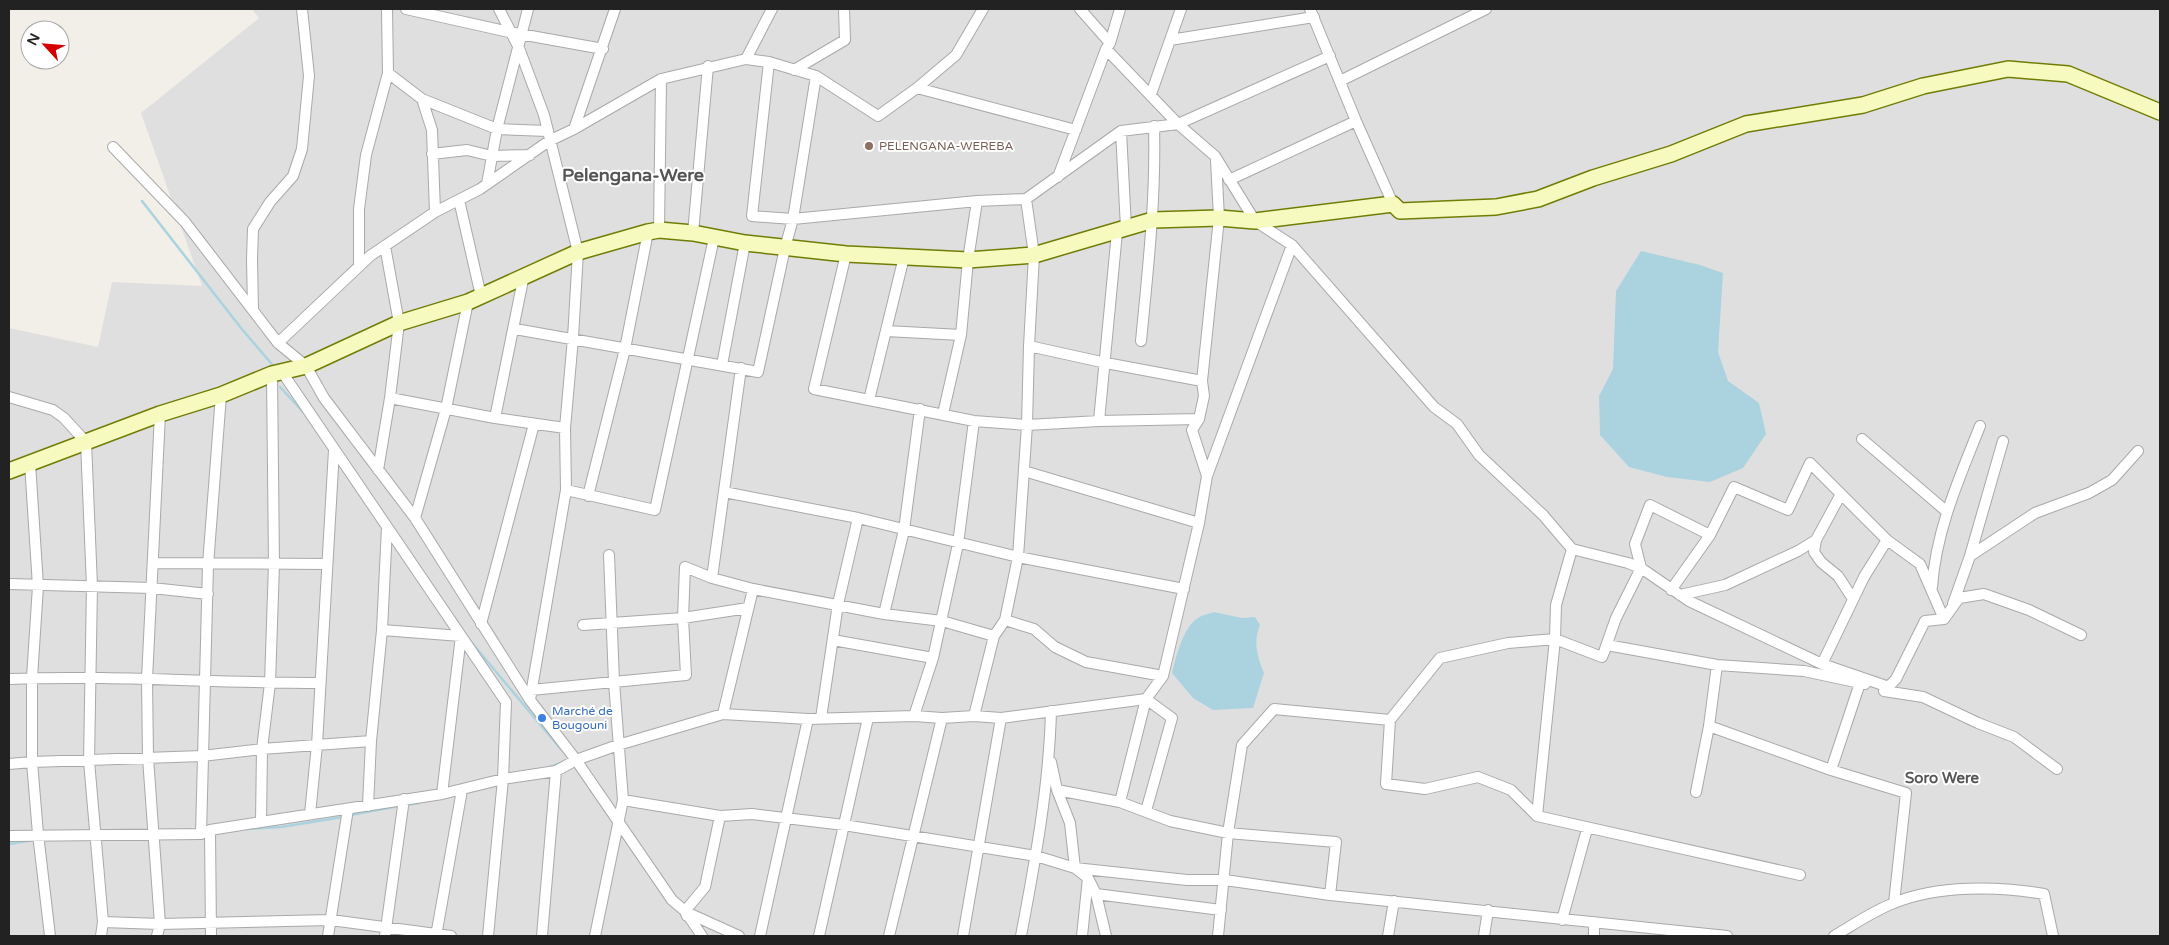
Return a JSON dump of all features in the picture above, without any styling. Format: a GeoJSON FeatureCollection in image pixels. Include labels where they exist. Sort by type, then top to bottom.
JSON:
{"type":"FeatureCollection","features":[{"type":"Feature","properties":{"kind":"street"},"geometry":{"type":"LineString","coordinates":[[253,310],[253,229],[270,202],[293,176],[302,149],[309,76],[302,9]]}},
{"type":"Feature","properties":{"kind":"street"},"geometry":{"type":"LineString","coordinates":[[358,266],[359,209],[366,155],[388,73],[387,9]]}},
{"type":"Feature","properties":{"kind":"street"},"geometry":{"type":"LineString","coordinates":[[406,9],[509,32],[603,49]]}},
{"type":"Feature","properties":{"kind":"street"},"geometry":{"type":"LineString","coordinates":[[499,9],[509,32],[519,48],[544,115],[578,252],[565,428],[566,490],[530,695]]}},
{"type":"Feature","properties":{"kind":"street"},"geometry":{"type":"LineString","coordinates":[[487,184],[497,129],[528,9]]}},
{"type":"Feature","properties":{"kind":"street"},"geometry":{"type":"LineString","coordinates":[[574,129],[603,49],[615,9]]}},
{"type":"Feature","properties":{"kind":"street"},"geometry":{"type":"LineString","coordinates":[[746,58],[772,9]]}},
{"type":"Feature","properties":{"kind":"street"},"geometry":{"type":"LineString","coordinates":[[794,70],[845,40],[844,9]]}},
{"type":"Feature","properties":{"kind":"street"},"geometry":{"type":"LineString","coordinates":[[388,73],[422,99],[497,129],[548,136],[574,129],[661,79],[746,58],[768,62],[816,76],[878,116],[917,88],[956,55],[983,9]]}},
{"type":"Feature","properties":{"kind":"street"},"geometry":{"type":"LineString","coordinates":[[1080,9],[1108,46],[1178,124],[1215,156],[1255,221],[1292,245],[1434,407],[1457,424],[1479,456],[1543,515],[1572,549],[1641,568],[1676,593],[1822,664],[1885,688]]}},
{"type":"Feature","properties":{"kind":"street"},"geometry":{"type":"LineString","coordinates":[[1058,177],[1108,46],[1120,9]]}},
{"type":"Feature","properties":{"kind":"street"},"geometry":{"type":"LineString","coordinates":[[1151,94],[1181,9]]}},
{"type":"Feature","properties":{"kind":"street"},"geometry":{"type":"LineString","coordinates":[[1340,80],[1486,9]]}},
{"type":"Feature","properties":{"kind":"street"},"geometry":{"type":"LineString","coordinates":[[1170,40],[1312,13],[1356,121],[1393,204],[1400,211],[1496,207],[1538,199],[1593,178],[1671,154],[1746,124],[1863,106],[1923,86],[2008,69],[2068,74],[2160,112]]}},
{"type":"Feature","properties":{"kind":"street"},"geometry":{"type":"LineString","coordinates":[[768,62],[752,216],[793,219],[1026,199],[1121,131],[1178,124],[1330,56]]}},
{"type":"Feature","properties":{"kind":"street"},"geometry":{"type":"LineString","coordinates":[[692,233],[708,66]]}},
{"type":"Feature","properties":{"kind":"street"},"geometry":{"type":"LineString","coordinates":[[515,329],[758,372],[793,219],[816,76]]}},
{"type":"Feature","properties":{"kind":"street"},"geometry":{"type":"LineString","coordinates":[[588,496],[653,231],[661,79]]}},
{"type":"Feature","properties":{"kind":"street"},"geometry":{"type":"LineString","coordinates":[[917,88],[1076,130]]}},
{"type":"Feature","properties":{"kind":"street"},"geometry":{"type":"LineString","coordinates":[[422,99],[432,130],[435,212]]}},
{"type":"Feature","properties":{"kind":"street"},"geometry":{"type":"LineString","coordinates":[[1229,180],[1356,121]]}},
{"type":"Feature","properties":{"kind":"street"},"geometry":{"type":"LineString","coordinates":[[1140,340],[1153,220],[1154,126]]}},
{"type":"Feature","properties":{"kind":"street"},"geometry":{"type":"LineString","coordinates":[[1099,421],[1121,230],[1121,131]]}},
{"type":"Feature","properties":{"kind":"street"},"geometry":{"type":"LineString","coordinates":[[278,343],[358,266],[435,212],[487,184],[531,155],[548,136]]}},
{"type":"Feature","properties":{"kind":"street"},"geometry":{"type":"LineString","coordinates":[[113,147],[185,222],[278,343],[306,366],[324,398],[416,518],[481,624],[672,900],[685,911],[739,936]]}},
{"type":"Feature","properties":{"kind":"street"},"geometry":{"type":"LineString","coordinates":[[432,154],[467,150],[492,156],[531,155]]}},
{"type":"Feature","properties":{"kind":"street"},"geometry":{"type":"LineString","coordinates":[[1207,476],[1192,430],[1199,419],[1204,396],[1202,381],[1219,218],[1215,156]]}},
{"type":"Feature","properties":{"kind":"street"},"geometry":{"type":"LineString","coordinates":[[974,716],[994,636],[1005,620],[1018,557],[1027,425],[1034,255],[1026,199]]}},
{"type":"Feature","properties":{"kind":"street"},"geometry":{"type":"LineString","coordinates":[[416,518],[475,299],[459,200]]}},
{"type":"Feature","properties":{"kind":"street"},"geometry":{"type":"LineString","coordinates":[[943,414],[960,335],[968,260],[977,202]]}},
{"type":"Feature","properties":{"kind":"street"},"geometry":{"type":"LineString","coordinates":[[9,472],[160,414],[221,395],[277,373],[306,366],[399,323],[475,299],[578,252],[653,231],[692,233],[745,243],[846,254],[968,260],[1034,255],[1153,220],[1219,218],[1255,221],[1393,204]]}},
{"type":"Feature","properties":{"kind":"street"},"geometry":{"type":"LineString","coordinates":[[566,490],[655,510],[714,238]]}},
{"type":"Feature","properties":{"kind":"street"},"geometry":{"type":"LineString","coordinates":[[722,365],[745,243]]}},
{"type":"Feature","properties":{"kind":"street"},"geometry":{"type":"LineString","coordinates":[[1120,802],[1146,699],[1163,676],[1199,523],[1207,476],[1292,245]]}},
{"type":"Feature","properties":{"kind":"street"},"geometry":{"type":"LineString","coordinates":[[378,470],[390,398],[399,323],[385,246]]}},
{"type":"Feature","properties":{"kind":"street"},"geometry":{"type":"LineString","coordinates":[[846,254],[814,389],[974,421],[1027,425],[1199,419]]}},
{"type":"Feature","properties":{"kind":"street"},"geometry":{"type":"LineString","coordinates":[[869,400],[904,257]]}},
{"type":"Feature","properties":{"kind":"street"},"geometry":{"type":"LineString","coordinates":[[495,418],[515,329],[524,275]]}},
{"type":"Feature","properties":{"kind":"street"},"geometry":{"type":"LineString","coordinates":[[886,331],[960,335]]}},
{"type":"Feature","properties":{"kind":"street"},"geometry":{"type":"LineString","coordinates":[[1029,346],[1202,381]]}},
{"type":"Feature","properties":{"kind":"street"},"geometry":{"type":"LineString","coordinates":[[712,578],[741,368]]}},
{"type":"Feature","properties":{"kind":"street"},"geometry":{"type":"LineString","coordinates":[[277,373],[334,450],[506,702],[503,779],[488,936]]}},
{"type":"Feature","properties":{"kind":"street"},"geometry":{"type":"LineString","coordinates":[[261,822],[262,748],[270,683],[277,373]]}},
{"type":"Feature","properties":{"kind":"street"},"geometry":{"type":"LineString","coordinates":[[211,936],[212,922],[202,756],[206,680],[208,565],[221,395]]}},
{"type":"Feature","properties":{"kind":"street"},"geometry":{"type":"LineString","coordinates":[[9,397],[53,410],[64,418],[86,442],[92,586],[89,761],[103,922],[102,936]]}},
{"type":"Feature","properties":{"kind":"street"},"geometry":{"type":"LineString","coordinates":[[390,398],[495,418],[565,428]]}},
{"type":"Feature","properties":{"kind":"street"},"geometry":{"type":"LineString","coordinates":[[884,614],[904,530],[920,409]]}},
{"type":"Feature","properties":{"kind":"street"},"geometry":{"type":"LineString","coordinates":[[157,936],[160,924],[148,758],[147,679],[160,414]]}},
{"type":"Feature","properties":{"kind":"street"},"geometry":{"type":"LineString","coordinates":[[914,716],[942,621],[958,544],[974,421]]}},
{"type":"Feature","properties":{"kind":"street"},"geometry":{"type":"LineString","coordinates":[[481,624],[534,424]]}},
{"type":"Feature","properties":{"kind":"street"},"geometry":{"type":"LineString","coordinates":[[1931,590],[1934,558],[1946,511],[1980,426]]}},
{"type":"Feature","properties":{"kind":"street"},"geometry":{"type":"LineString","coordinates":[[1862,439],[1946,511]]}},
{"type":"Feature","properties":{"kind":"street"},"geometry":{"type":"LineString","coordinates":[[1953,604],[1970,556],[2003,441]]}},
{"type":"Feature","properties":{"kind":"street"},"geometry":{"type":"LineString","coordinates":[[310,814],[317,745],[334,450]]}},
{"type":"Feature","properties":{"kind":"street"},"geometry":{"type":"LineString","coordinates":[[1970,556],[2036,513],[2089,493],[2112,480],[2138,452]]}},
{"type":"Feature","properties":{"kind":"street"},"geometry":{"type":"LineString","coordinates":[[30,463],[38,586],[32,678],[32,762],[50,936]]}},
{"type":"Feature","properties":{"kind":"street"},"geometry":{"type":"LineString","coordinates":[[1676,593],[1710,535],[1734,487],[1788,510],[1810,463],[1887,540],[1920,564],[1944,618]]}},
{"type":"Feature","properties":{"kind":"street"},"geometry":{"type":"LineString","coordinates":[[1024,471],[1199,523]]}},
{"type":"Feature","properties":{"kind":"street"},"geometry":{"type":"LineString","coordinates":[[724,492],[858,518],[958,544],[1018,557],[1184,589]]}},
{"type":"Feature","properties":{"kind":"street"},"geometry":{"type":"LineString","coordinates":[[1841,494],[1816,540],[1814,552],[1821,562],[1838,576],[1853,599]]}},
{"type":"Feature","properties":{"kind":"street"},"geometry":{"type":"LineString","coordinates":[[1602,656],[1616,618],[1641,568],[1635,544],[1650,505],[1710,535]]}},
{"type":"Feature","properties":{"kind":"street"},"geometry":{"type":"LineString","coordinates":[[822,718],[838,604],[858,518]]}},
{"type":"Feature","properties":{"kind":"street"},"geometry":{"type":"LineString","coordinates":[[368,806],[371,741],[382,630],[387,528]]}},
{"type":"Feature","properties":{"kind":"street"},"geometry":{"type":"LineString","coordinates":[[1676,593],[1725,585],[1798,551],[1816,540]]}},
{"type":"Feature","properties":{"kind":"street"},"geometry":{"type":"LineString","coordinates":[[1822,664],[1864,577],[1887,540]]}},
{"type":"Feature","properties":{"kind":"street"},"geometry":{"type":"LineString","coordinates":[[1537,816],[1555,639],[1556,605],[1572,549]]}},
{"type":"Feature","properties":{"kind":"street"},"geometry":{"type":"LineString","coordinates":[[596,936],[623,800],[610,622],[609,554]]}},
{"type":"Feature","properties":{"kind":"street"},"geometry":{"type":"LineString","coordinates":[[153,563],[208,565],[327,564]]}},
{"type":"Feature","properties":{"kind":"street"},"geometry":{"type":"LineString","coordinates":[[530,695],[614,682],[686,675],[685,567],[712,578],[753,590],[838,604],[884,614],[942,621],[994,636]]}},
{"type":"Feature","properties":{"kind":"street"},"geometry":{"type":"LineString","coordinates":[[9,584],[152,588],[208,594]]}},
{"type":"Feature","properties":{"kind":"street"},"geometry":{"type":"LineString","coordinates":[[723,714],[753,590]]}},
{"type":"Feature","properties":{"kind":"street"},"geometry":{"type":"LineString","coordinates":[[1885,688],[1896,679],[1925,621],[1944,618],[1959,598],[1984,594],[2029,610],[2081,635]]}},
{"type":"Feature","properties":{"kind":"street"},"geometry":{"type":"LineString","coordinates":[[583,625],[684,618],[748,608]]}},
{"type":"Feature","properties":{"kind":"street"},"geometry":{"type":"LineString","coordinates":[[1005,620],[1034,628],[1055,647],[1086,662],[1163,676]]}},
{"type":"Feature","properties":{"kind":"street"},"geometry":{"type":"LineString","coordinates":[[382,630],[461,636]]}},
{"type":"Feature","properties":{"kind":"street"},"geometry":{"type":"LineString","coordinates":[[442,794],[461,636]]}},
{"type":"Feature","properties":{"kind":"street"},"geometry":{"type":"LineString","coordinates":[[1602,656],[1555,639],[1508,643],[1440,658],[1390,720],[1386,784],[1425,789],[1478,777],[1511,790],[1537,816],[1587,829],[1800,875]]}},
{"type":"Feature","properties":{"kind":"street"},"geometry":{"type":"LineString","coordinates":[[833,640],[932,658]]}},
{"type":"Feature","properties":{"kind":"street"},"geometry":{"type":"LineString","coordinates":[[1602,656],[1607,645],[1717,665],[1804,672],[1923,697],[1978,723],[2014,736],[2057,769]]}},
{"type":"Feature","properties":{"kind":"street"},"geometry":{"type":"LineString","coordinates":[[1696,792],[1709,726],[1717,665]]}},
{"type":"Feature","properties":{"kind":"street"},"geometry":{"type":"LineString","coordinates":[[9,679],[147,679],[320,683]]}},
{"type":"Feature","properties":{"kind":"street"},"geometry":{"type":"LineString","coordinates":[[1831,770],[1860,683]]}},
{"type":"Feature","properties":{"kind":"street"},"geometry":{"type":"LineString","coordinates":[[9,836],[206,832],[442,794],[503,779],[556,771],[576,760],[618,745],[723,714],[808,719],[914,716],[1001,718],[1146,699],[1172,718],[1146,811]]}},
{"type":"Feature","properties":{"kind":"street"},"geometry":{"type":"LineString","coordinates":[[1218,936],[1225,880],[1228,833],[1242,746],[1274,709],[1390,720]]}},
{"type":"Feature","properties":{"kind":"street"},"geometry":{"type":"LineString","coordinates":[[1021,936],[1036,856],[1050,756],[1051,711]]}},
{"type":"Feature","properties":{"kind":"street"},"geometry":{"type":"LineString","coordinates":[[819,936],[868,718]]}},
{"type":"Feature","properties":{"kind":"street"},"geometry":{"type":"LineString","coordinates":[[889,936],[942,718]]}},
{"type":"Feature","properties":{"kind":"street"},"geometry":{"type":"LineString","coordinates":[[963,936],[1001,718]]}},
{"type":"Feature","properties":{"kind":"street"},"geometry":{"type":"LineString","coordinates":[[760,936],[808,719]]}},
{"type":"Feature","properties":{"kind":"street"},"geometry":{"type":"LineString","coordinates":[[1709,726],[1831,770],[1906,792],[1894,903]]}},
{"type":"Feature","properties":{"kind":"street"},"geometry":{"type":"LineString","coordinates":[[9,764],[202,756],[262,748],[371,741]]}},
{"type":"Feature","properties":{"kind":"street"},"geometry":{"type":"LineString","coordinates":[[1050,756],[1058,790],[1070,823],[1075,868],[1088,878],[1096,894],[1106,936]]}},
{"type":"Feature","properties":{"kind":"street"},"geometry":{"type":"LineString","coordinates":[[542,936],[556,771]]}},
{"type":"Feature","properties":{"kind":"street"},"geometry":{"type":"LineString","coordinates":[[437,935],[462,790]]}},
{"type":"Feature","properties":{"kind":"street"},"geometry":{"type":"LineString","coordinates":[[1058,790],[1120,802],[1170,821],[1228,833],[1336,842],[1330,895]]}},
{"type":"Feature","properties":{"kind":"street"},"geometry":{"type":"LineString","coordinates":[[385,931],[404,799]]}},
{"type":"Feature","properties":{"kind":"street"},"geometry":{"type":"LineString","coordinates":[[623,800],[720,816],[752,814],[844,825],[1036,856],[1075,868],[1187,880],[1225,880],[1330,895],[1727,936]]}},
{"type":"Feature","properties":{"kind":"street"},"geometry":{"type":"LineString","coordinates":[[328,936],[348,809]]}},
{"type":"Feature","properties":{"kind":"street"},"geometry":{"type":"LineString","coordinates":[[685,911],[705,888],[720,816]]}},
{"type":"Feature","properties":{"kind":"street"},"geometry":{"type":"LineString","coordinates":[[1562,920],[1587,829]]}},
{"type":"Feature","properties":{"kind":"street"},"geometry":{"type":"LineString","coordinates":[[1082,936],[1088,878]]}},
{"type":"Feature","properties":{"kind":"street"},"geometry":{"type":"LineString","coordinates":[[1834,936],[1894,903],[1950,889],[2021,890],[2044,894],[2052,936]]}},
{"type":"Feature","properties":{"kind":"street"},"geometry":{"type":"LineString","coordinates":[[1096,894],[1221,910]]}},
{"type":"Feature","properties":{"kind":"street"},"geometry":{"type":"LineString","coordinates":[[1388,936],[1394,901]]}},
{"type":"Feature","properties":{"kind":"street"},"geometry":{"type":"LineString","coordinates":[[1484,936],[1488,910]]}},
{"type":"Feature","properties":{"kind":"street"},"geometry":{"type":"LineString","coordinates":[[685,911],[694,936]]}},
{"type":"Feature","properties":{"kind":"street"},"geometry":{"type":"LineString","coordinates":[[685,911],[702,936]]}},
{"type":"Feature","properties":{"kind":"street"},"geometry":{"type":"LineString","coordinates":[[103,922],[160,924],[331,920],[385,931],[451,936]]}},
{"type":"Feature","properties":{"kind":"street"},"geometry":{"type":"LineString","coordinates":[[1594,922],[1594,936]]}},
{"type":"Feature","properties":{"kind":"shaded area"},"geometry":{"type":"Polygon","coordinates":[[[252,9],[2160,9],[2160,936],[9,936],[9,328],[98,347],[112,282],[202,286],[141,113],[259,18],[252,9]]]}},
{"type":"Feature","properties":{"kind":"water"},"geometry":{"type":"Polygon","coordinates":[[[1641,251],[1700,265],[1723,273],[1718,352],[1728,381],[1759,403],[1766,434],[1743,468],[1710,482],[1667,477],[1629,467],[1600,435],[1599,396],[1613,369],[1616,291],[1641,251]]]}},
{"type":"Feature","properties":{"kind":"water"},"geometry":{"type":"Polygon","coordinates":[[[1214,612],[1242,618],[1255,617],[1260,625],[1256,643],[1259,661],[1264,673],[1253,708],[1213,710],[1193,698],[1172,673],[1181,643],[1188,628],[1200,617],[1214,612]]]}},
{"type":"Feature","properties":{"kind":"waterway"},"geometry":{"type":"LineString","coordinates":[[142,201],[241,328],[276,369]]}},
{"type":"Feature","properties":{"kind":"waterway"},"geometry":{"type":"LineString","coordinates":[[280,387],[304,413]]}},
{"type":"Feature","properties":{"kind":"waterway"},"geometry":{"type":"LineString","coordinates":[[472,643],[560,748]]}},
{"type":"Feature","properties":{"kind":"waterway"},"geometry":{"type":"LineString","coordinates":[[547,768],[561,763]]}},
{"type":"Feature","properties":{"kind":"waterway"},"geometry":{"type":"LineString","coordinates":[[407,805],[419,803]]}},
{"type":"Feature","properties":{"kind":"waterway"},"geometry":{"type":"LineString","coordinates":[[351,815],[399,806]]}},
{"type":"Feature","properties":{"kind":"waterway"},"geometry":{"type":"LineString","coordinates":[[247,829],[281,827],[343,817]]}},
{"type":"Feature","properties":{"kind":"waterway"},"geometry":{"type":"LineString","coordinates":[[9,844],[34,840]]}},
{"type":"Feature","properties":{"kind":"place","name":"PELENGANA-WEREBA"},"geometry":{"type":"Point","coordinates":[869,146]}},
{"type":"Feature","properties":{"kind":"place","name":"Marché de Bougouni"},"geometry":{"type":"Point","coordinates":[542,718]}},
{"type":"Feature","properties":{"kind":"district","name":"Pelengana-Were"},"geometry":{"type":"Point","coordinates":[633,175]}},
{"type":"Feature","properties":{"kind":"district","name":"Soro Were"},"geometry":{"type":"Point","coordinates":[1942,778]}}]}
